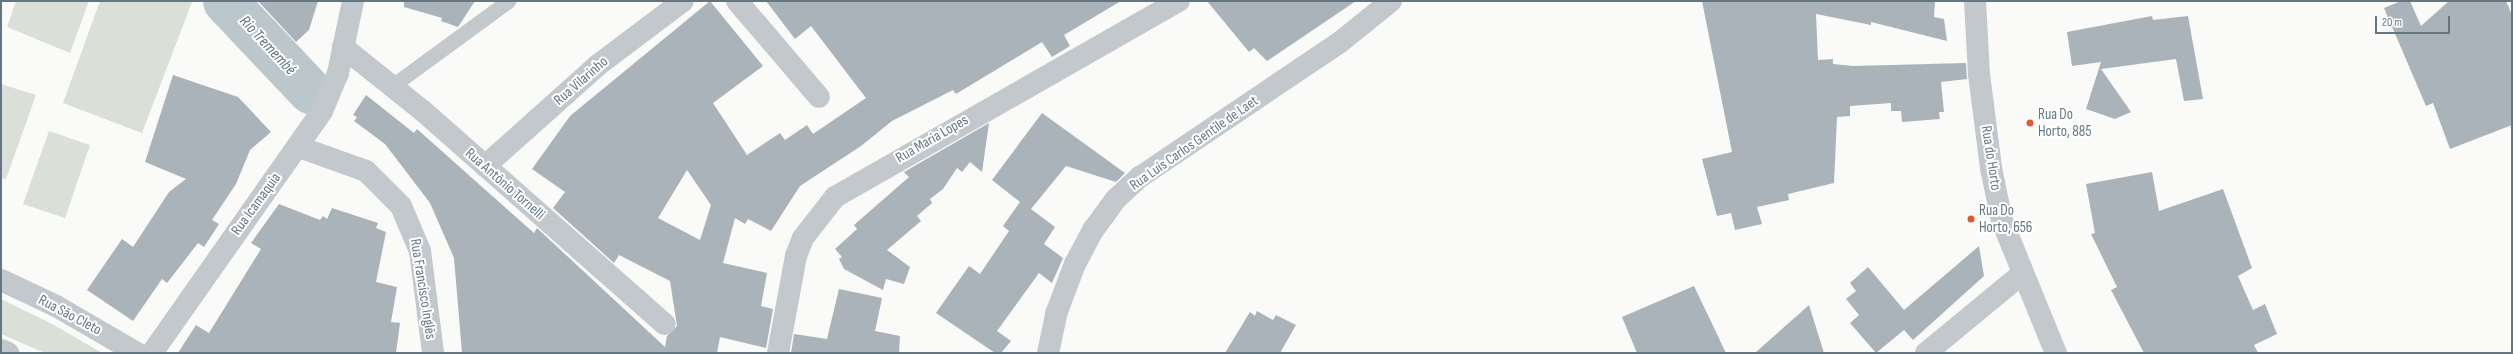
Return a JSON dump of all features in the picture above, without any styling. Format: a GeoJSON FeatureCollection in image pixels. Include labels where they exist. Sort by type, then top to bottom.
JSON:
{"type":"FeatureCollection","features":[{"type":"Feature","properties":{"kind":"street","name":"Rua Icamaquia"},"geometry":{"type":"LineString","coordinates":[[152,353],[299,147],[333,90],[353,1]]}},
{"type":"Feature","properties":{"kind":"street","name":"Rua Vilarinho"},"geometry":{"type":"LineString","coordinates":[[485,166],[598,65],[683,1]]}},
{"type":"Feature","properties":{"kind":"street"},"geometry":{"type":"LineString","coordinates":[[737,1],[819,97]]}},
{"type":"Feature","properties":{"kind":"street","name":"Rua Maria Lopes"},"geometry":{"type":"LineString","coordinates":[[778,353],[796,256],[803,238],[835,197],[1179,1]]}},
{"type":"Feature","properties":{"kind":"street","name":"Rua Luís Carlos Gentile de Laet"},"geometry":{"type":"LineString","coordinates":[[1048,353],[1056,314],[1075,264],[1094,228],[1116,199],[1140,177],[1339,43],[1391,1]]}},
{"type":"Feature","properties":{"kind":"street","name":"Rua do Horto"},"geometry":{"type":"LineString","coordinates":[[1975,1],[1991,168],[2002,221],[2022,274],[2056,353]]}},
{"type":"Feature","properties":{"kind":"street","name":"Rua Antônio Tornelli"},"geometry":{"type":"LineString","coordinates":[[343,47],[392,86],[485,166],[665,324]]}},
{"type":"Feature","properties":{"kind":"street","name":"Rua Francisco Inglês"},"geometry":{"type":"LineString","coordinates":[[299,147],[366,171],[401,206],[420,251],[433,353]]}},
{"type":"Feature","properties":{"kind":"street"},"geometry":{"type":"LineString","coordinates":[[1926,353],[2022,274]]}},
{"type":"Feature","properties":{"kind":"street","name":"Rua São Cleto"},"geometry":{"type":"LineString","coordinates":[[1,280],[56,306],[137,353]]}},
{"type":"Feature","properties":{"kind":"street"},"geometry":{"type":"LineString","coordinates":[[1,350],[8,353]]}},
{"type":"Feature","properties":{"kind":"lane"},"geometry":{"type":"LineString","coordinates":[[392,86],[508,1]]}},
{"type":"Feature","properties":{"kind":"shaded area"},"geometry":{"type":"Polygon","coordinates":[[[16,1],[89,1],[70,53],[7,27],[16,1]]]}},
{"type":"Feature","properties":{"kind":"shaded area"},"geometry":{"type":"Polygon","coordinates":[[[100,1],[192,2],[142,133],[63,103],[100,1]]]}},
{"type":"Feature","properties":{"kind":"shaded area"},"geometry":{"type":"Polygon","coordinates":[[[1,84],[36,95],[6,179],[1,178],[1,84]]]}},
{"type":"Feature","properties":{"kind":"shaded area"},"geometry":{"type":"Polygon","coordinates":[[[49,131],[90,145],[65,218],[23,204],[49,131]]]}},
{"type":"Feature","properties":{"kind":"shaded area"},"geometry":{"type":"Polygon","coordinates":[[[1,299],[54,325],[102,353],[45,353],[1,334],[1,299]]]}},
{"type":"Feature","properties":{"kind":"building"},"geometry":{"type":"Polygon","coordinates":[[[258,1],[318,1],[309,30],[296,42],[258,1]]]}},
{"type":"Feature","properties":{"kind":"building"},"geometry":{"type":"Polygon","coordinates":[[[404,1],[475,1],[458,27],[441,21],[442,18],[404,7],[404,1]]]}},
{"type":"Feature","properties":{"kind":"building"},"geometry":{"type":"Polygon","coordinates":[[[710,1],[763,66],[713,103],[747,155],[780,133],[785,140],[807,125],[813,134],[866,98],[811,26],[795,39],[766,1],[1121,1],[1064,35],[1070,46],[1052,57],[1042,42],[956,94],[953,90],[892,121],[861,146],[800,186],[771,231],[748,219],[745,224],[735,218],[723,263],[767,273],[761,306],[773,309],[766,348],[720,337],[717,353],[462,353],[454,258],[430,203],[385,144],[354,121],[357,117],[353,115],[366,95],[414,133],[417,129],[534,233],[537,228],[665,347],[667,336],[677,326],[670,281],[619,255],[614,263],[553,208],[565,192],[532,169],[570,116],[710,1]],[[687,170],[658,218],[700,240],[711,205],[687,170]]]}},
{"type":"Feature","properties":{"kind":"building"},"geometry":{"type":"Polygon","coordinates":[[[1207,1],[1356,1],[1267,61],[1254,48],[1249,52],[1207,1]]]}},
{"type":"Feature","properties":{"kind":"building"},"geometry":{"type":"Polygon","coordinates":[[[1702,1],[1935,1],[1934,17],[1944,19],[1947,41],[1871,22],[1871,25],[1816,14],[1818,60],[1833,59],[1833,64],[1853,66],[1966,63],[1967,79],[1941,82],[1944,112],[1939,112],[1940,119],[1902,122],[1901,111],[1891,111],[1891,103],[1850,106],[1850,116],[1837,117],[1834,183],[1788,194],[1789,200],[1757,207],[1762,224],[1735,230],[1731,213],[1717,216],[1702,159],[1732,152],[1702,1]]]}},
{"type":"Feature","properties":{"kind":"building"},"geometry":{"type":"Polygon","coordinates":[[[2401,1],[2410,1],[2421,26],[2449,1],[2506,1],[2512,15],[2512,125],[2450,149],[2433,103],[2426,106],[2384,8],[2401,1]]]}},
{"type":"Feature","properties":{"kind":"building"},"geometry":{"type":"Polygon","coordinates":[[[2152,16],[2153,20],[2188,16],[2203,99],[2184,101],[2176,59],[2101,69],[2131,112],[2115,119],[2086,109],[2101,62],[2072,66],[2067,32],[2152,16]]]}},
{"type":"Feature","properties":{"kind":"building"},"geometry":{"type":"Polygon","coordinates":[[[173,75],[238,97],[271,132],[250,150],[236,184],[212,220],[219,224],[204,247],[198,243],[167,283],[162,279],[133,321],[87,290],[122,239],[133,247],[169,192],[186,179],[145,162],[173,75]]]}},
{"type":"Feature","properties":{"kind":"building"},"geometry":{"type":"Polygon","coordinates":[[[1042,113],[1125,173],[1116,182],[1066,166],[1031,209],[1055,227],[1044,244],[1063,258],[1052,283],[1039,273],[997,331],[1011,341],[1001,353],[995,353],[936,313],[969,266],[980,274],[1009,231],[1003,226],[1020,202],[992,180],[1042,113]]]}},
{"type":"Feature","properties":{"kind":"building"},"geometry":{"type":"Polygon","coordinates":[[[989,123],[982,172],[970,162],[962,172],[957,168],[943,189],[930,199],[932,203],[917,216],[921,221],[887,250],[910,267],[904,284],[886,279],[883,290],[844,269],[839,259],[842,257],[835,249],[857,229],[854,225],[909,177],[904,172],[989,123]]]}},
{"type":"Feature","properties":{"kind":"building"},"geometry":{"type":"Polygon","coordinates":[[[2152,172],[2159,211],[2223,189],[2252,268],[2238,276],[2253,310],[2265,304],[2277,334],[2254,345],[2258,353],[2144,353],[2111,290],[2117,287],[2091,234],[2095,233],[2086,184],[2152,172]]]}},
{"type":"Feature","properties":{"kind":"building"},"geometry":{"type":"Polygon","coordinates":[[[279,204],[320,220],[323,216],[327,219],[332,208],[378,223],[376,228],[386,232],[376,282],[397,287],[391,322],[400,323],[396,353],[178,353],[196,325],[209,333],[261,249],[251,243],[279,204]]]}},
{"type":"Feature","properties":{"kind":"building"},"geometry":{"type":"Polygon","coordinates":[[[1979,246],[1984,276],[1913,340],[1904,330],[1876,353],[1850,323],[1859,315],[1846,299],[1856,291],[1850,283],[1868,267],[1904,310],[1979,246]]]}},
{"type":"Feature","properties":{"kind":"building"},"geometry":{"type":"Polygon","coordinates":[[[1694,286],[1726,353],[1637,353],[1622,317],[1694,286]]]}},
{"type":"Feature","properties":{"kind":"building"},"geometry":{"type":"Polygon","coordinates":[[[839,289],[882,298],[875,331],[900,336],[899,353],[791,353],[794,334],[827,339],[839,289]]]}},
{"type":"Feature","properties":{"kind":"building"},"geometry":{"type":"Polygon","coordinates":[[[1809,305],[1824,353],[1755,353],[1809,305]]]}},
{"type":"Feature","properties":{"kind":"building"},"geometry":{"type":"Polygon","coordinates":[[[1257,311],[1273,320],[1276,315],[1296,325],[1280,353],[1225,353],[1250,312],[1255,316],[1257,311]]]}},
{"type":"Feature","properties":{"kind":"waterway","name":"Rio Tremembé"},"geometry":{"type":"LineString","coordinates":[[225,1],[310,91]]}},
{"type":"Feature","properties":{"kind":"place","name":"Rua Do Horto, 885"},"geometry":{"type":"Point","coordinates":[2030,123]}},
{"type":"Feature","properties":{"kind":"place","name":"Rua Do Horto, 656"},"geometry":{"type":"Point","coordinates":[1971,219]}}]}
